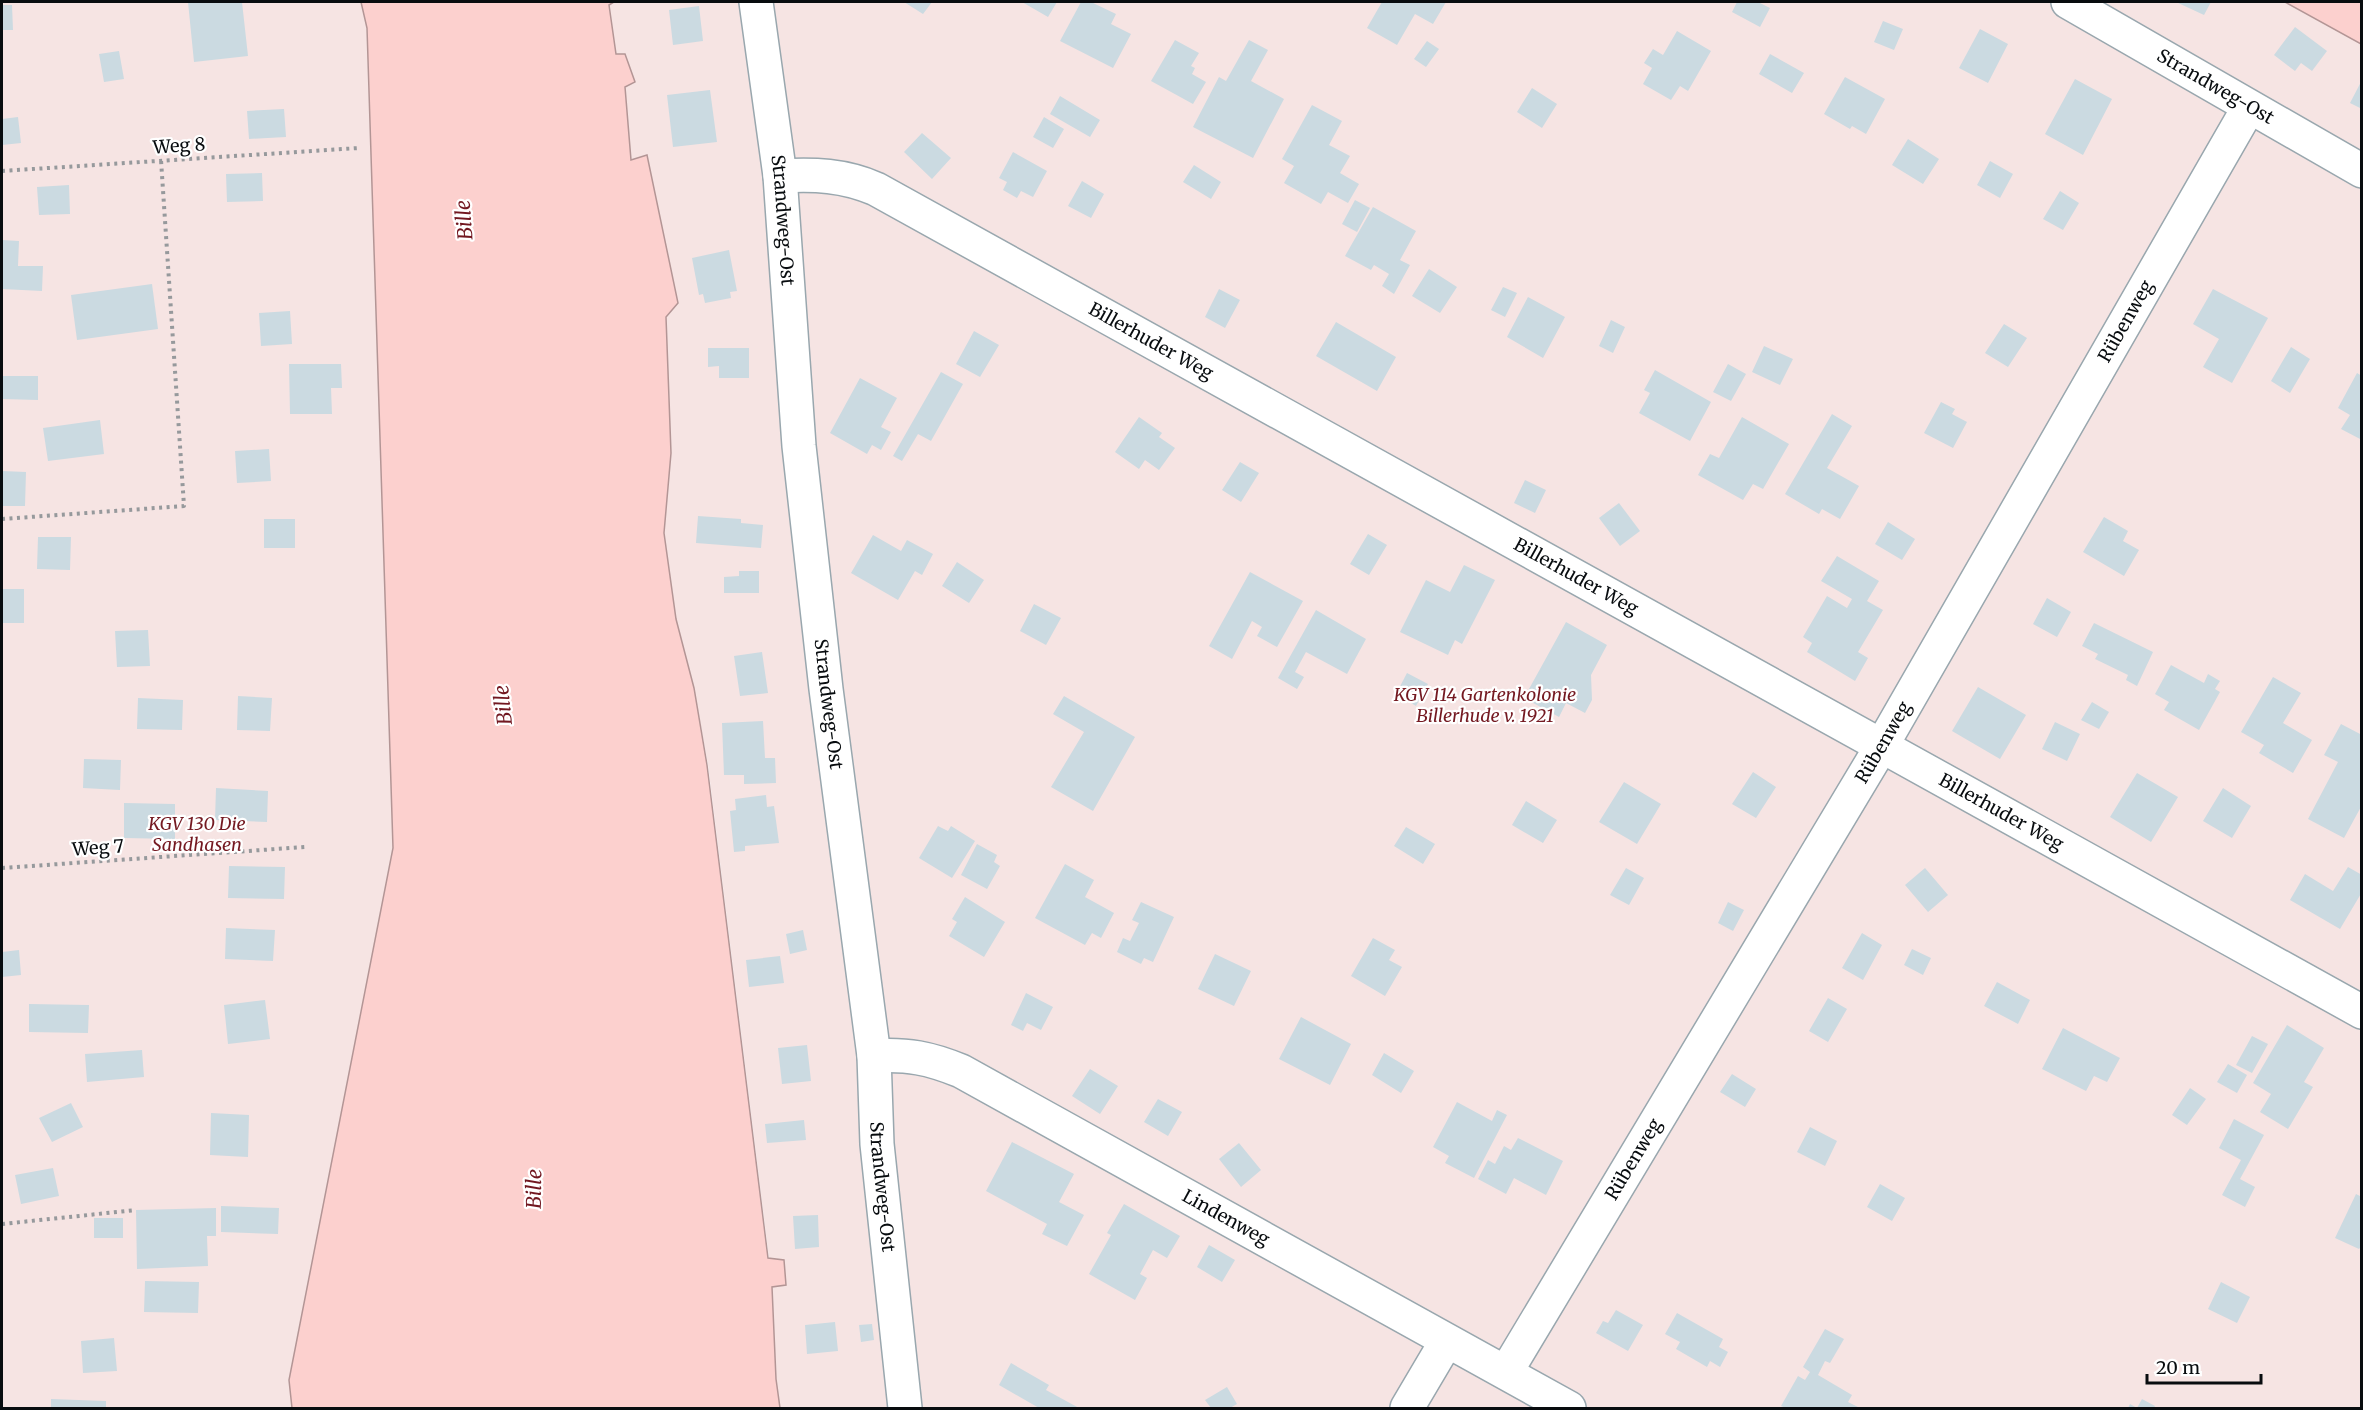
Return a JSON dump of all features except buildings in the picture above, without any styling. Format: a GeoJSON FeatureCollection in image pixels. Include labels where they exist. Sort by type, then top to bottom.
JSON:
{"type":"FeatureCollection","features":[{"type":"Feature","properties":{"kind":"lane","name":"Strandweg-Ost"},"geometry":{"type":"LineString","coordinates":[[756,2],[780,176],[799,446],[826,689],[874,1056],[877,1144],[905,1408]]}},
{"type":"Feature","properties":{"kind":"lane","name":"Strandweg-Ost"},"geometry":{"type":"LineString","coordinates":[[2068,2],[2361,171]]}},
{"type":"Feature","properties":{"kind":"lane","name":"Rübenweg"},"geometry":{"type":"LineString","coordinates":[[1506,1372],[1881,747],[2249,107]]}},
{"type":"Feature","properties":{"kind":"lane","name":"Billerhuder Weg"},"geometry":{"type":"LineString","coordinates":[[780,176],[815,174],[840,177],[876,189],[2361,1012]]}},
{"type":"Feature","properties":{"kind":"lane","name":"Lindenweg"},"geometry":{"type":"LineString","coordinates":[[874,1056],[924,1057],[961,1071],[1446,1342],[1506,1372],[1569,1408]]}},
{"type":"Feature","properties":{"kind":"lane"},"geometry":{"type":"LineString","coordinates":[[1407,1408],[1446,1342]]}},
{"type":"Feature","properties":{"kind":"path","name":"Weg 8"},"geometry":{"type":"LineString","coordinates":[[2,171],[359,148]]}},
{"type":"Feature","properties":{"kind":"path"},"geometry":{"type":"LineString","coordinates":[[2,519],[184,506],[161,160]]}},
{"type":"Feature","properties":{"kind":"path","name":"Weg 7"},"geometry":{"type":"LineString","coordinates":[[2,868],[305,847]]}},
{"type":"Feature","properties":{"kind":"path"},"geometry":{"type":"LineString","coordinates":[[2,1224],[136,1210]]}},
{"type":"Feature","properties":{"kind":"green space","name":"KGV 130 Die Sandhasen"},"geometry":{"type":"Polygon","coordinates":[[[2,2],[361,2],[367,28],[393,848],[289,1380],[292,1408],[2,1408],[2,2]]]}},
{"type":"Feature","properties":{"kind":"green space","name":"KGV 114 Gartenkolonie Billerhude v. 1921"},"geometry":{"type":"Polygon","coordinates":[[[614,2],[2285,2],[2361,44],[2361,1408],[780,1408],[776,1379],[772,1287],[784,1260],[769,1259],[708,765],[694,688],[676,619],[664,533],[671,453],[666,317],[647,156],[631,160],[625,86],[634,82],[616,55],[609,5],[614,2]]]}},
{"type":"Feature","properties":{"kind":"water","name":"Bille"},"geometry":{"type":"Polygon","coordinates":[[[361,2],[614,2],[609,5],[616,54],[625,54],[635,82],[625,87],[631,160],[647,155],[678,303],[666,317],[671,453],[664,533],[676,619],[694,688],[707,765],[768,1258],[784,1260],[786,1285],[772,1287],[776,1379],[780,1408],[292,1408],[289,1380],[393,848],[367,28],[361,2]]]}},
{"type":"Feature","properties":{"kind":"water"},"geometry":{"type":"Polygon","coordinates":[[[2285,2],[2361,2],[2361,44],[2285,2]]]}}]}
